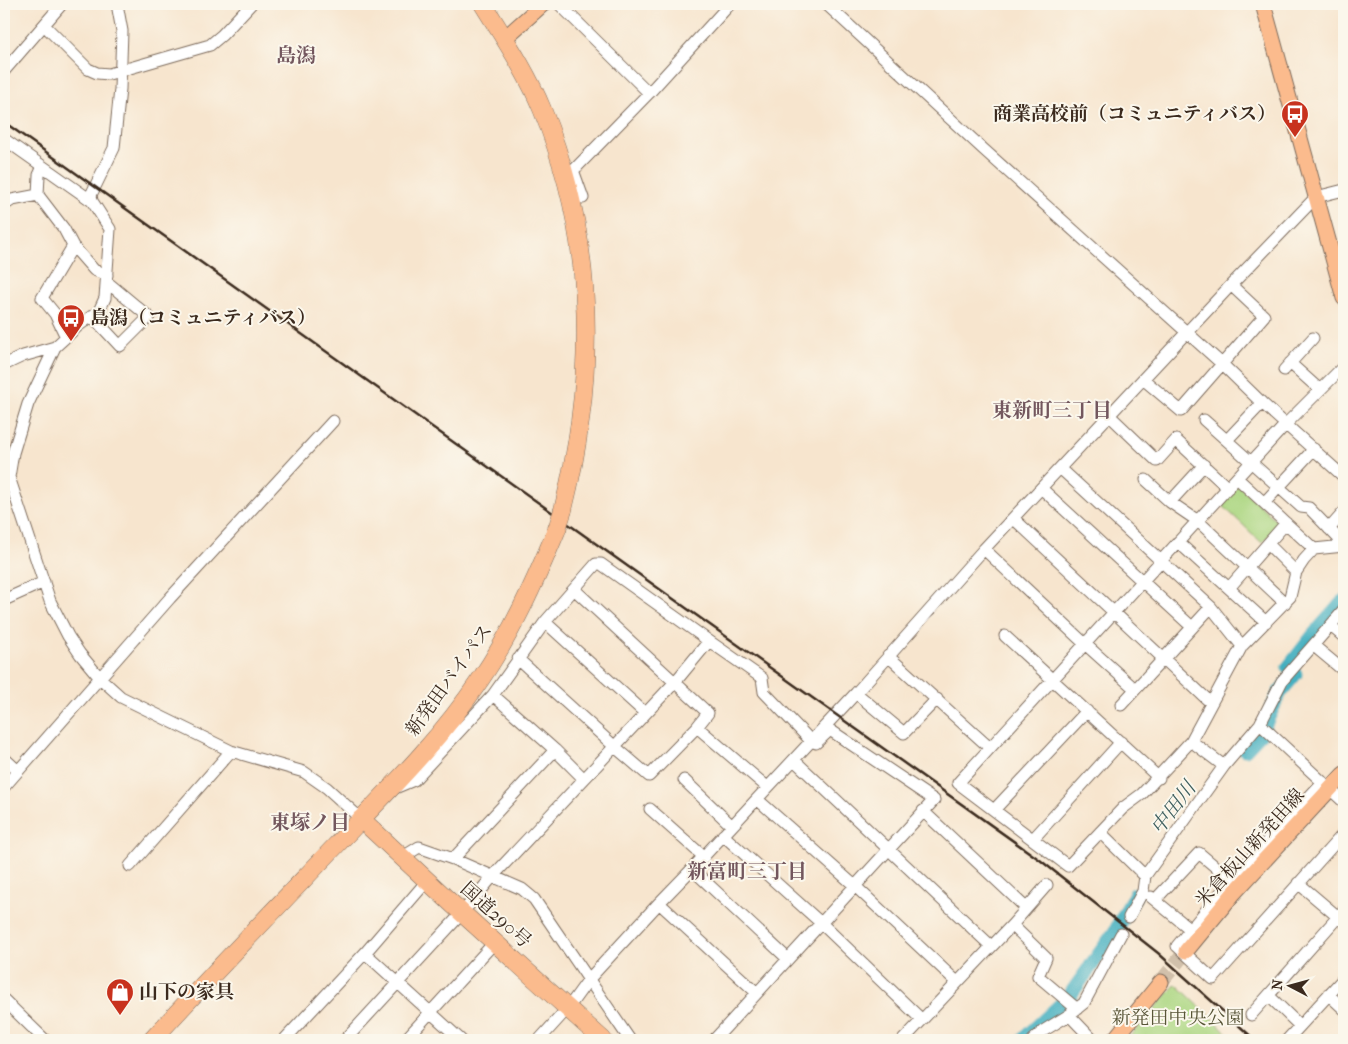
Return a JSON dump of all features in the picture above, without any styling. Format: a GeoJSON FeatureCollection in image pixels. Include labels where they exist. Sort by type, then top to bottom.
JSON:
{"type":"FeatureCollection","features":[{"type":"Feature","properties":{"kind":"highway","name":"新発田バイパス"},"geometry":{"type":"LineString","coordinates":[[152,1040],[423,753],[480,680],[522,611],[557,529],[574,463],[582,416],[587,347],[582,255],[569,174],[542,108],[505,38],[482,4]]}},
{"type":"Feature","properties":{"kind":"highway","name":"国道290号"},"geometry":{"type":"LineString","coordinates":[[361,819],[494,943],[603,1040]]}},
{"type":"Feature","properties":{"kind":"main road"},"geometry":{"type":"LineString","coordinates":[[505,38],[543,4]]}},
{"type":"Feature","properties":{"kind":"main road"},"geometry":{"type":"LineString","coordinates":[[1263,4],[1344,298]]}},
{"type":"Feature","properties":{"kind":"main road","name":"米倉板山新発田線"},"geometry":{"type":"LineString","coordinates":[[1186,951],[1327,786],[1344,774]]}},
{"type":"Feature","properties":{"kind":"main road"},"geometry":{"type":"LineString","coordinates":[[1114,1040],[1161,982]]}},
{"type":"Feature","properties":{"kind":"street"},"geometry":{"type":"LineString","coordinates":[[4,71],[62,4]]}},
{"type":"Feature","properties":{"kind":"street"},"geometry":{"type":"LineString","coordinates":[[118,4],[122,30],[114,148],[91,195],[92,201],[110,230],[105,298],[99,311],[55,348],[28,404],[7,475],[50,601],[68,636],[100,678],[121,698],[231,751],[304,772],[327,788],[361,819]]}},
{"type":"Feature","properties":{"kind":"street"},"geometry":{"type":"LineString","coordinates":[[44,25],[88,69],[97,73],[109,74],[210,45],[222,36],[251,4]]}},
{"type":"Feature","properties":{"kind":"street"},"geometry":{"type":"LineString","coordinates":[[559,4],[649,93]]}},
{"type":"Feature","properties":{"kind":"street"},"geometry":{"type":"LineString","coordinates":[[583,198],[569,174],[649,93],[730,4]]}},
{"type":"Feature","properties":{"kind":"street"},"geometry":{"type":"LineString","coordinates":[[826,4],[1344,477]]}},
{"type":"Feature","properties":{"kind":"street"},"geometry":{"type":"LineString","coordinates":[[5,142],[92,201]]}},
{"type":"Feature","properties":{"kind":"street"},"geometry":{"type":"LineString","coordinates":[[43,167],[39,175],[38,195],[64,229],[73,246],[94,270],[107,278],[149,317],[120,346],[92,316]]}},
{"type":"Feature","properties":{"kind":"street"},"geometry":{"type":"LineString","coordinates":[[539,1040],[568,1008],[589,979],[856,693],[984,549],[1231,285],[1316,198],[1344,190]]}},
{"type":"Feature","properties":{"kind":"street"},"geometry":{"type":"LineString","coordinates":[[4,205],[12,200],[38,195]]}},
{"type":"Feature","properties":{"kind":"street"},"geometry":{"type":"LineString","coordinates":[[66,338],[55,314],[42,298],[73,246]]}},
{"type":"Feature","properties":{"kind":"street"},"geometry":{"type":"LineString","coordinates":[[1143,379],[1181,411],[1264,316],[1231,285]]}},
{"type":"Feature","properties":{"kind":"street"},"geometry":{"type":"LineString","coordinates":[[1313,338],[1287,366],[1320,390]]}},
{"type":"Feature","properties":{"kind":"street"},"geometry":{"type":"LineString","coordinates":[[4,364],[23,356],[55,348]]}},
{"type":"Feature","properties":{"kind":"street"},"geometry":{"type":"LineString","coordinates":[[1344,366],[1286,424],[958,783],[1068,866],[1123,808],[1159,778],[1191,741],[1242,646],[1290,597],[1296,572],[1304,560],[1314,549],[1344,545]]}},
{"type":"Feature","properties":{"kind":"street"},"geometry":{"type":"LineString","coordinates":[[1227,440],[1262,403]]}},
{"type":"Feature","properties":{"kind":"street"},"geometry":{"type":"LineString","coordinates":[[1109,415],[1157,461],[1176,440],[1228,488]]}},
{"type":"Feature","properties":{"kind":"street"},"geometry":{"type":"LineString","coordinates":[[1204,420],[1278,487],[1301,506],[1309,508],[1344,545]]}},
{"type":"Feature","properties":{"kind":"street"},"geometry":{"type":"LineString","coordinates":[[4,787],[170,598],[333,421]]}},
{"type":"Feature","properties":{"kind":"street"},"geometry":{"type":"LineString","coordinates":[[1264,503],[1314,449]]}},
{"type":"Feature","properties":{"kind":"street"},"geometry":{"type":"LineString","coordinates":[[1170,502],[1204,465]]}},
{"type":"Feature","properties":{"kind":"street"},"geometry":{"type":"LineString","coordinates":[[1060,468],[1210,607],[1242,646]]}},
{"type":"Feature","properties":{"kind":"street"},"geometry":{"type":"LineString","coordinates":[[1237,478],[1314,549]]}},
{"type":"Feature","properties":{"kind":"street"},"geometry":{"type":"LineString","coordinates":[[1146,480],[1170,502],[1198,521],[1284,604]]}},
{"type":"Feature","properties":{"kind":"street"},"geometry":{"type":"LineString","coordinates":[[1041,488],[1192,627]]}},
{"type":"Feature","properties":{"kind":"street"},"geometry":{"type":"LineString","coordinates":[[1329,529],[1344,512]]}},
{"type":"Feature","properties":{"kind":"street"},"geometry":{"type":"LineString","coordinates":[[1013,518],[1212,704]]}},
{"type":"Feature","properties":{"kind":"street"},"geometry":{"type":"LineString","coordinates":[[1229,588],[1286,523]]}},
{"type":"Feature","properties":{"kind":"street"},"geometry":{"type":"LineString","coordinates":[[1178,542],[1266,622]]}},
{"type":"Feature","properties":{"kind":"street"},"geometry":{"type":"LineString","coordinates":[[1268,544],[1296,572]]}},
{"type":"Feature","properties":{"kind":"street"},"geometry":{"type":"LineString","coordinates":[[984,549],[1135,689]]}},
{"type":"Feature","properties":{"kind":"street"},"geometry":{"type":"LineString","coordinates":[[389,791],[414,780],[493,695],[544,622],[575,590],[596,564],[602,564],[762,678],[764,692],[811,741],[816,744],[830,730],[934,800],[714,1040]]}},
{"type":"Feature","properties":{"kind":"street"},"geometry":{"type":"LineString","coordinates":[[4,600],[44,582]]}},
{"type":"Feature","properties":{"kind":"street"},"geometry":{"type":"LineString","coordinates":[[518,659],[649,776],[697,727],[708,712],[575,590]]}},
{"type":"Feature","properties":{"kind":"street"},"geometry":{"type":"LineString","coordinates":[[1120,705],[1210,607]]}},
{"type":"Feature","properties":{"kind":"street"},"geometry":{"type":"LineString","coordinates":[[1129,917],[1143,890],[1145,876],[1224,766],[1260,724],[1282,681],[1344,610]]}},
{"type":"Feature","properties":{"kind":"street"},"geometry":{"type":"LineString","coordinates":[[544,622],[645,714]]}},
{"type":"Feature","properties":{"kind":"street"},"geometry":{"type":"LineString","coordinates":[[1331,626],[1344,637]]}},
{"type":"Feature","properties":{"kind":"street"},"geometry":{"type":"LineString","coordinates":[[1005,636],[1159,778]]}},
{"type":"Feature","properties":{"kind":"street"},"geometry":{"type":"LineString","coordinates":[[345,1040],[462,913],[493,876],[676,682],[709,641]]}},
{"type":"Feature","properties":{"kind":"street"},"geometry":{"type":"LineString","coordinates":[[1314,646],[1344,671]]}},
{"type":"Feature","properties":{"kind":"street"},"geometry":{"type":"LineString","coordinates":[[888,656],[990,748]]}},
{"type":"Feature","properties":{"kind":"street"},"geometry":{"type":"LineString","coordinates":[[856,693],[904,733],[937,699]]}},
{"type":"Feature","properties":{"kind":"street"},"geometry":{"type":"LineString","coordinates":[[493,695],[555,750],[584,780]]}},
{"type":"Feature","properties":{"kind":"street"},"geometry":{"type":"LineString","coordinates":[[994,810],[1087,711]]}},
{"type":"Feature","properties":{"kind":"street"},"geometry":{"type":"LineString","coordinates":[[1260,724],[1344,802]]}},
{"type":"Feature","properties":{"kind":"street"},"geometry":{"type":"LineString","coordinates":[[697,727],[767,787]]}},
{"type":"Feature","properties":{"kind":"street"},"geometry":{"type":"LineString","coordinates":[[1191,741],[1224,766]]}},
{"type":"Feature","properties":{"kind":"street"},"geometry":{"type":"LineString","coordinates":[[1033,839],[1121,742]]}},
{"type":"Feature","properties":{"kind":"street"},"geometry":{"type":"LineString","coordinates":[[453,859],[555,750]]}},
{"type":"Feature","properties":{"kind":"street"},"geometry":{"type":"LineString","coordinates":[[130,866],[231,751]]}},
{"type":"Feature","properties":{"kind":"street"},"geometry":{"type":"LineString","coordinates":[[4,758],[18,771]]}},
{"type":"Feature","properties":{"kind":"street"},"geometry":{"type":"LineString","coordinates":[[794,760],[991,946]]}},
{"type":"Feature","properties":{"kind":"street"},"geometry":{"type":"LineString","coordinates":[[684,780],[732,826]]}},
{"type":"Feature","properties":{"kind":"street"},"geometry":{"type":"LineString","coordinates":[[1327,786],[1232,880],[1177,946],[1213,979],[1344,833]]}},
{"type":"Feature","properties":{"kind":"street"},"geometry":{"type":"LineString","coordinates":[[757,798],[958,982]]}},
{"type":"Feature","properties":{"kind":"street"},"geometry":{"type":"LineString","coordinates":[[650,809],[704,857]]}},
{"type":"Feature","properties":{"kind":"street"},"geometry":{"type":"LineString","coordinates":[[923,811],[1026,908]]}},
{"type":"Feature","properties":{"kind":"street"},"geometry":{"type":"LineString","coordinates":[[1100,832],[1145,876]]}},
{"type":"Feature","properties":{"kind":"street"},"geometry":{"type":"LineString","coordinates":[[723,835],[821,923],[922,1020]]}},
{"type":"Feature","properties":{"kind":"street"},"geometry":{"type":"LineString","coordinates":[[403,857],[419,847],[493,876],[522,889],[534,898],[630,1040]]}},
{"type":"Feature","properties":{"kind":"street"},"geometry":{"type":"LineString","coordinates":[[1155,900],[1199,852],[1232,880]]}},
{"type":"Feature","properties":{"kind":"street"},"geometry":{"type":"LineString","coordinates":[[692,869],[788,959]]}},
{"type":"Feature","properties":{"kind":"street"},"geometry":{"type":"LineString","coordinates":[[284,1040],[365,953],[428,881]]}},
{"type":"Feature","properties":{"kind":"street"},"geometry":{"type":"LineString","coordinates":[[1252,1015],[1342,917],[1298,883]]}},
{"type":"Feature","properties":{"kind":"street"},"geometry":{"type":"LineString","coordinates":[[903,1040],[1012,925],[1047,885]]}},
{"type":"Feature","properties":{"kind":"street"},"geometry":{"type":"LineString","coordinates":[[1143,890],[1190,929]]}},
{"type":"Feature","properties":{"kind":"street"},"geometry":{"type":"LineString","coordinates":[[659,903],[757,993]]}},
{"type":"Feature","properties":{"kind":"street"},"geometry":{"type":"LineString","coordinates":[[1012,925],[1046,958],[1038,976],[1073,1012],[1093,1040]]}},
{"type":"Feature","properties":{"kind":"street"},"geometry":{"type":"LineString","coordinates":[[1033,1040],[1084,1003],[1121,934]]}},
{"type":"Feature","properties":{"kind":"street"},"geometry":{"type":"LineString","coordinates":[[405,1040],[494,943]]}},
{"type":"Feature","properties":{"kind":"street"},"geometry":{"type":"LineString","coordinates":[[365,953],[461,1040]]}},
{"type":"Feature","properties":{"kind":"street"},"geometry":{"type":"LineString","coordinates":[[1287,1040],[1344,978]]}},
{"type":"Feature","properties":{"kind":"street"},"geometry":{"type":"LineString","coordinates":[[1329,995],[1344,1009]]}},
{"type":"Feature","properties":{"kind":"street"},"geometry":{"type":"LineString","coordinates":[[1269,996],[1300,1026]]}},
{"type":"Feature","properties":{"kind":"street"},"geometry":{"type":"LineString","coordinates":[[4,1000],[45,1040]]}},
{"type":"Feature","properties":{"kind":"green space"},"geometry":{"type":"Polygon","coordinates":[[[1238,485],[1279,523],[1262,543],[1221,504],[1238,485]]]}},
{"type":"Feature","properties":{"kind":"green space","name":"新発田中央公園"},"geometry":{"type":"Polygon","coordinates":[[[1176,984],[1235,1040],[1127,1040],[1176,984]]]}},
{"type":"Feature","properties":{"kind":"waterway","name":"中田川"},"geometry":{"type":"LineString","coordinates":[[1245,749],[1261,732],[1280,692],[1295,674],[1289,667],[1344,601]]}},
{"type":"Feature","properties":{"kind":"waterway","name":"中田川"},"geometry":{"type":"LineString","coordinates":[[1023,1040],[1068,998],[1115,932],[1135,895]]}},
{"type":"Feature","properties":{"kind":"tunnel"},"geometry":{"type":"LineString","coordinates":[[1161,982],[1186,951]]}},
{"type":"Feature","properties":{"kind":"railway"},"geometry":{"type":"LineString","coordinates":[[4,122],[1040,860],[1158,953],[1255,1040]]}},
{"type":"Feature","properties":{"kind":"place","name":"商業高校前（コミュニティバス）"},"geometry":{"type":"Point","coordinates":[1295,138]}},
{"type":"Feature","properties":{"kind":"place","name":"島潟（コミュニティバス）"},"geometry":{"type":"Point","coordinates":[71,342]}},
{"type":"Feature","properties":{"kind":"place","name":"山下の家具"},"geometry":{"type":"Point","coordinates":[120,1016]}},
{"type":"Feature","properties":{"kind":"district","name":"島潟"},"geometry":{"type":"Point","coordinates":[296,55]}},
{"type":"Feature","properties":{"kind":"district","name":"東新町三丁目"},"geometry":{"type":"Point","coordinates":[1052,410]}},
{"type":"Feature","properties":{"kind":"district","name":"東塚ノ目"},"geometry":{"type":"Point","coordinates":[310,822]}},
{"type":"Feature","properties":{"kind":"district","name":"新富町三丁目"},"geometry":{"type":"Point","coordinates":[747,871]}}]}
